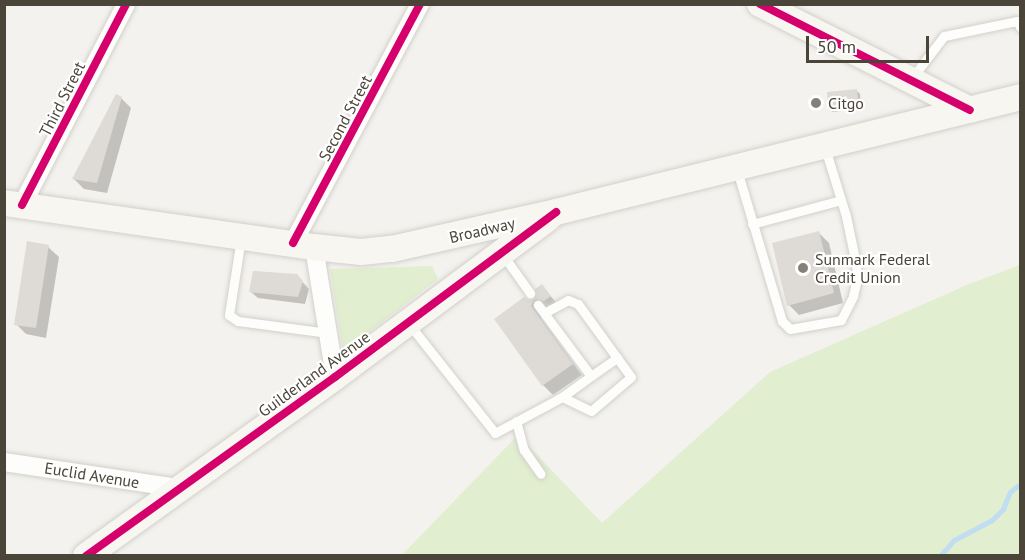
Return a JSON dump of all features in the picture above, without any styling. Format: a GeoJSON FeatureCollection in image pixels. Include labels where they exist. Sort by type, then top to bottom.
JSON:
{"type":"FeatureCollection","features":[{"type":"Feature","properties":{"kind":"main road"},"geometry":{"type":"LineString","coordinates":[[760,4],[970,110]]}},
{"type":"Feature","properties":{"kind":"main road","name":"Broadway"},"geometry":{"type":"LineString","coordinates":[[13,204],[361,252],[392,249],[556,212],[1020,97]]}},
{"type":"Feature","properties":{"kind":"main road","name":"Guilderland Avenue"},"geometry":{"type":"LineString","coordinates":[[86,555],[335,377],[556,212]]}},
{"type":"Feature","properties":{"kind":"street","name":"Third Street"},"geometry":{"type":"LineString","coordinates":[[13,204],[126,4]]}},
{"type":"Feature","properties":{"kind":"street","name":"Second Street"},"geometry":{"type":"LineString","coordinates":[[303,245],[420,4]]}},
{"type":"Feature","properties":{"kind":"street"},"geometry":{"type":"LineString","coordinates":[[303,245],[328,333],[335,377]]}},
{"type":"Feature","properties":{"kind":"street","name":"Euclid Avenue"},"geometry":{"type":"LineString","coordinates":[[4,462],[179,488]]}},
{"type":"Feature","properties":{"kind":"lane"},"geometry":{"type":"LineString","coordinates":[[910,80],[944,36],[1017,21],[1020,27]]}},
{"type":"Feature","properties":{"kind":"lane"},"geometry":{"type":"LineString","coordinates":[[736,168],[776,307],[790,329],[841,320],[854,296],[857,278],[856,264],[841,200],[824,146]]}},
{"type":"Feature","properties":{"kind":"lane"},"geometry":{"type":"LineString","coordinates":[[752,224],[841,200]]}},
{"type":"Feature","properties":{"kind":"lane"},"geometry":{"type":"LineString","coordinates":[[241,236],[229,315],[238,321],[328,333]]}},
{"type":"Feature","properties":{"kind":"lane"},"geometry":{"type":"LineString","coordinates":[[502,253],[530,293]]}},
{"type":"Feature","properties":{"kind":"lane"},"geometry":{"type":"LineString","coordinates":[[562,397],[591,411],[632,377],[578,304],[568,300],[541,309],[591,376]]}},
{"type":"Feature","properties":{"kind":"lane"},"geometry":{"type":"LineString","coordinates":[[408,322],[495,433],[562,397],[617,358]]}},
{"type":"Feature","properties":{"kind":"lane"},"geometry":{"type":"LineString","coordinates":[[516,421],[524,450],[541,474]]}},
{"type":"Feature","properties":{"kind":"green space"},"geometry":{"type":"Polygon","coordinates":[[[1020,265],[1020,555],[401,556],[518,435],[602,523],[770,372],[969,284],[1020,265]]]}},
{"type":"Feature","properties":{"kind":"green space"},"geometry":{"type":"Polygon","coordinates":[[[432,266],[438,279],[343,352],[330,269],[432,266]]]}},
{"type":"Feature","properties":{"kind":"building","name":"Citgo"},"geometry":{"type":"Polygon","coordinates":[[[857,89],[859,107],[828,109],[827,92],[857,89]]]}},
{"type":"Feature","properties":{"kind":"building"},"geometry":{"type":"Polygon","coordinates":[[[116,94],[122,97],[97,183],[72,179],[116,94]]]}},
{"type":"Feature","properties":{"kind":"building","name":"Sunmark Federal Credit Union"},"geometry":{"type":"Polygon","coordinates":[[[819,231],[834,293],[787,306],[772,243],[819,231]]]}},
{"type":"Feature","properties":{"kind":"building"},"geometry":{"type":"Polygon","coordinates":[[[27,241],[49,245],[36,328],[14,325],[27,241]]]}},
{"type":"Feature","properties":{"kind":"building"},"geometry":{"type":"Polygon","coordinates":[[[253,271],[297,274],[303,281],[298,297],[249,292],[253,271]]]}},
{"type":"Feature","properties":{"kind":"building"},"geometry":{"type":"Polygon","coordinates":[[[542,284],[551,296],[544,301],[534,299],[531,306],[573,364],[542,386],[494,319],[524,297],[530,300],[534,298],[535,289],[542,284]]]}},
{"type":"Feature","properties":{"kind":"waterway"},"geometry":{"type":"LineString","coordinates":[[940,556],[954,540],[992,520],[1003,509],[1010,492],[1020,484]]}},
{"type":"Feature","properties":{"kind":"cycle path"},"geometry":{"type":"LineString","coordinates":[[22,205],[126,4]]}},
{"type":"Feature","properties":{"kind":"cycle path"},"geometry":{"type":"LineString","coordinates":[[293,243],[420,4]]}},
{"type":"Feature","properties":{"kind":"cycle path"},"geometry":{"type":"LineString","coordinates":[[760,4],[970,110]]}},
{"type":"Feature","properties":{"kind":"cycle path"},"geometry":{"type":"LineString","coordinates":[[86,556],[335,377],[556,212]]}},
{"type":"Feature","properties":{"kind":"place","name":"Citgo"},"geometry":{"type":"Point","coordinates":[816,103]}},
{"type":"Feature","properties":{"kind":"place","name":"Sunmark Federal Credit Union"},"geometry":{"type":"Point","coordinates":[803,268]}}]}
